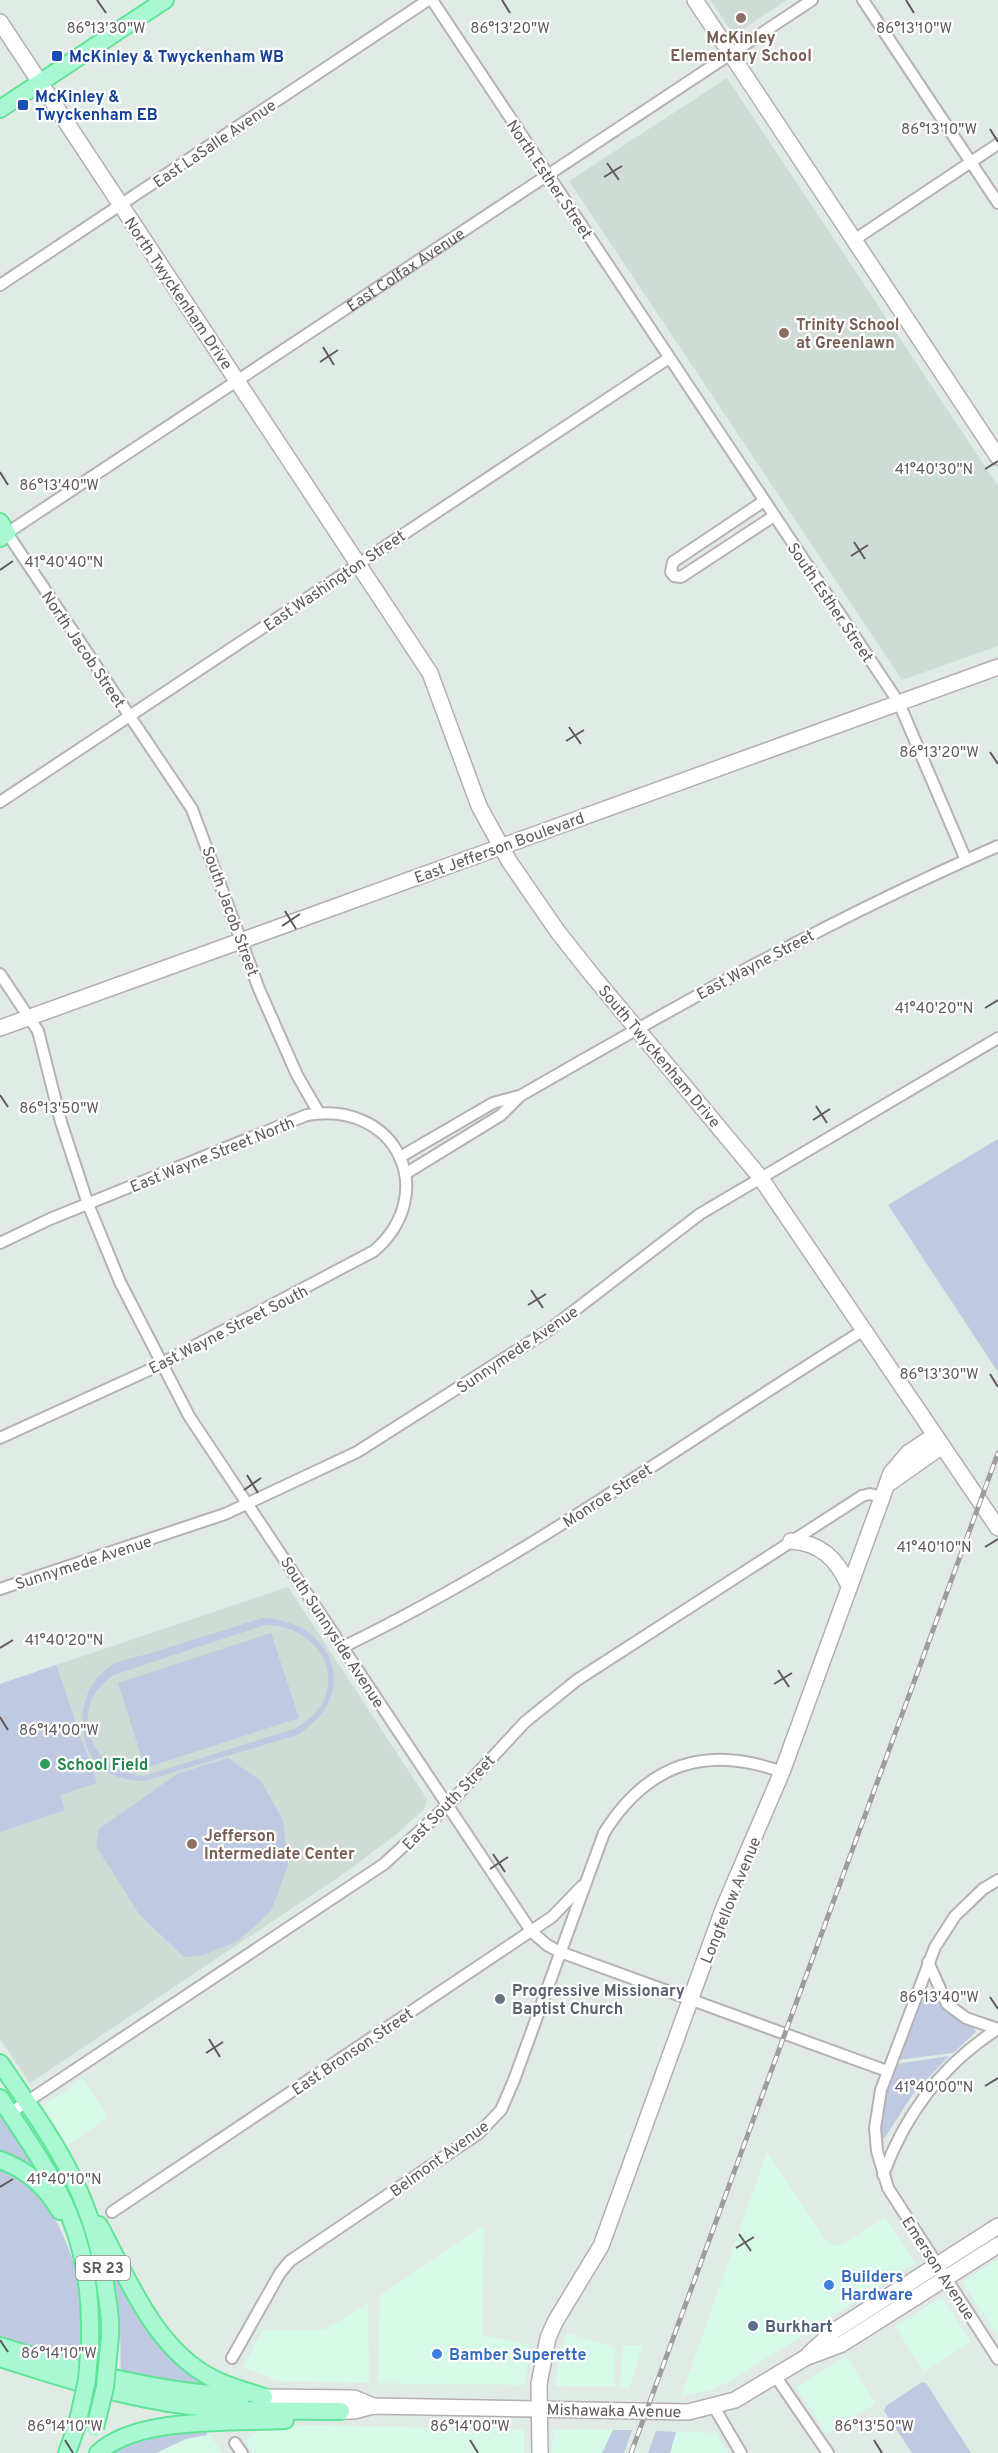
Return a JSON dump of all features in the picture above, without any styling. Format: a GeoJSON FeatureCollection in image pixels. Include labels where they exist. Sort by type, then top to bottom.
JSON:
{"type":"FeatureCollection","features":[{"type":"Feature","properties":{"kind":"main road"},"geometry":{"type":"LineString","coordinates":[[0,109],[165,0]]}},
{"type":"Feature","properties":{"kind":"main road","name":"SR 23"},"geometry":{"type":"LineString","coordinates":[[0,2063],[59,2150],[82,2193],[104,2272],[111,2329],[105,2387],[96,2428],[87,2453]]}},
{"type":"Feature","properties":{"kind":"main road","name":"SR 23"},"geometry":{"type":"LineString","coordinates":[[0,2098],[61,2193],[73,2220],[88,2280],[90,2341],[87,2380],[77,2425],[67,2453]]}},
{"type":"Feature","properties":{"kind":"main road"},"geometry":{"type":"LineString","coordinates":[[0,2160],[14,2166],[42,2186],[53,2199],[81,2248]]}},
{"type":"Feature","properties":{"kind":"main road"},"geometry":{"type":"LineString","coordinates":[[82,2193],[123,2272],[171,2344],[189,2363],[211,2378],[264,2397]]}},
{"type":"Feature","properties":{"kind":"main road"},"geometry":{"type":"LineString","coordinates":[[0,2346],[76,2369],[159,2388],[264,2397]]}},
{"type":"Feature","properties":{"kind":"main road"},"geometry":{"type":"LineString","coordinates":[[0,2358],[69,2380],[148,2400],[206,2407],[341,2411]]}},
{"type":"Feature","properties":{"kind":"main road"},"geometry":{"type":"LineString","coordinates":[[98,2453],[113,2440],[138,2430],[291,2420],[341,2411]]}},
{"type":"Feature","properties":{"kind":"street","name":"North Esther Street"},"geometry":{"type":"LineString","coordinates":[[430,0],[669,358]]}},
{"type":"Feature","properties":{"kind":"street","name":"East LaSalle Avenue"},"geometry":{"type":"LineString","coordinates":[[0,285],[430,0]]}},
{"type":"Feature","properties":{"kind":"street"},"geometry":{"type":"LineString","coordinates":[[695,0],[998,457]]}},
{"type":"Feature","properties":{"kind":"street","name":"East Colfax Avenue"},"geometry":{"type":"LineString","coordinates":[[2,531],[237,381],[812,0]]}},
{"type":"Feature","properties":{"kind":"street"},"geometry":{"type":"LineString","coordinates":[[862,0],[998,203]]}},
{"type":"Feature","properties":{"kind":"street","name":"North Twyckenham Drive"},"geometry":{"type":"LineString","coordinates":[[0,22],[359,564]]}},
{"type":"Feature","properties":{"kind":"street"},"geometry":{"type":"LineString","coordinates":[[854,240],[998,144]]}},
{"type":"Feature","properties":{"kind":"street","name":"South Esther Street"},"geometry":{"type":"LineString","coordinates":[[669,358],[898,703],[966,860]]}},
{"type":"Feature","properties":{"kind":"street","name":"East Washington Street"},"geometry":{"type":"LineString","coordinates":[[0,802],[669,358]]}},
{"type":"Feature","properties":{"kind":"street"},"geometry":{"type":"LineString","coordinates":[[764,501],[673,562],[671,572],[674,576],[681,577],[774,516]]}},
{"type":"Feature","properties":{"kind":"street","name":"North Jacob Street"},"geometry":{"type":"LineString","coordinates":[[2,531],[129,717]]}},
{"type":"Feature","properties":{"kind":"street","name":"South Twyckenham Drive"},"geometry":{"type":"LineString","coordinates":[[359,564],[430,673],[479,806],[501,848],[558,932],[760,1178],[998,1528]]}},
{"type":"Feature","properties":{"kind":"street","name":"East Jefferson Boulevard"},"geometry":{"type":"LineString","coordinates":[[0,1028],[998,667]]}},
{"type":"Feature","properties":{"kind":"street","name":"South Jacob Street"},"geometry":{"type":"LineString","coordinates":[[129,717],[192,809],[241,940],[297,1075],[319,1113]]}},
{"type":"Feature","properties":{"kind":"street","name":"East Wayne Street"},"geometry":{"type":"LineString","coordinates":[[405,1174],[501,1115],[520,1096],[637,1028],[813,932],[998,846]]}},
{"type":"Feature","properties":{"kind":"street","name":"South Sunnyside Avenue"},"geometry":{"type":"LineString","coordinates":[[0,974],[38,1031],[61,1122],[88,1204],[120,1282],[195,1426],[531,1931],[547,1945],[560,1952],[888,2070]]}},
{"type":"Feature","properties":{"kind":"street","name":"Sunnymede Avenue"},"geometry":{"type":"LineString","coordinates":[[0,1589],[185,1529],[248,1505],[357,1452],[549,1330],[665,1239],[760,1178],[998,1038]]}},
{"type":"Feature","properties":{"kind":"street","name":"East Wayne Street"},"geometry":{"type":"LineString","coordinates":[[400,1157],[493,1103],[520,1096]]}},
{"type":"Feature","properties":{"kind":"street","name":"East Wayne Street North"},"geometry":{"type":"LineString","coordinates":[[0,1243],[88,1204],[308,1115],[319,1113],[344,1113],[369,1122],[390,1140],[400,1157],[405,1174]]}},
{"type":"Feature","properties":{"kind":"street","name":"East Wayne Street South"},"geometry":{"type":"LineString","coordinates":[[0,1438],[161,1364],[374,1251],[391,1233],[399,1218],[406,1184],[405,1174]]}},
{"type":"Feature","properties":{"kind":"street","name":"Monroe Street"},"geometry":{"type":"LineString","coordinates":[[343,1647],[435,1600],[520,1551],[864,1330]]}},
{"type":"Feature","properties":{"kind":"street","name":"Longfellow Avenue"},"geometry":{"type":"LineString","coordinates":[[540,2453],[538,2409],[542,2358],[548,2338],[555,2322],[601,2246],[724,1906],[782,1772],[891,1473],[898,1462],[939,1441]]}},
{"type":"Feature","properties":{"kind":"street","name":"East South Street"},"geometry":{"type":"LineString","coordinates":[[10,2113],[384,1864],[448,1805],[525,1722],[577,1680],[862,1496],[884,1493]]}},
{"type":"Feature","properties":{"kind":"street"},"geometry":{"type":"LineString","coordinates":[[791,1541],[804,1542],[822,1548],[837,1564],[849,1586]]}},
{"type":"Feature","properties":{"kind":"street","name":"Belmont Avenue"},"geometry":{"type":"LineString","coordinates":[[232,2358],[280,2273],[290,2261],[479,2133],[493,2119],[512,2087],[585,1882],[604,1833],[617,1812],[653,1779],[687,1763],[714,1759],[750,1761],[782,1772]]}},
{"type":"Feature","properties":{"kind":"street","name":"Emerson Avenue"},"geometry":{"type":"LineString","coordinates":[[998,1880],[982,1889],[955,1916],[928,1962],[881,2090],[875,2128],[883,2175],[898,2205],[998,2359]]}},
{"type":"Feature","properties":{"kind":"street","name":"East Bronson Street"},"geometry":{"type":"LineString","coordinates":[[112,2212],[552,1917],[585,1882]]}},
{"type":"Feature","properties":{"kind":"street"},"geometry":{"type":"LineString","coordinates":[[928,1962],[938,1988],[948,2004],[966,2018],[997,2030]]}},
{"type":"Feature","properties":{"kind":"street"},"geometry":{"type":"LineString","coordinates":[[883,2175],[896,2141],[915,2108],[958,2060],[997,2030]]}},
{"type":"Feature","properties":{"kind":"street","name":"Mishawaka Avenue"},"geometry":{"type":"LineString","coordinates":[[341,2411],[354,2411],[373,2406],[688,2412],[714,2407],[744,2396],[805,2358],[842,2344],[941,2272],[998,2226]]}},
{"type":"Feature","properties":{"kind":"street","name":"Mishawaka Avenue"},"geometry":{"type":"LineString","coordinates":[[941,2272],[998,2245]]}},
{"type":"Feature","properties":{"kind":"street"},"geometry":{"type":"LineString","coordinates":[[776,2377],[828,2453]]}},
{"type":"Feature","properties":{"kind":"street","name":"Mishawaka Avenue"},"geometry":{"type":"LineString","coordinates":[[264,2397],[354,2398],[373,2406]]}},
{"type":"Feature","properties":{"kind":"street"},"geometry":{"type":"LineString","coordinates":[[714,2407],[741,2453]]}},
{"type":"Feature","properties":{"kind":"street"},"geometry":{"type":"LineString","coordinates":[[235,2443],[242,2453]]}},
{"type":"Feature","properties":{"kind":"shaded area","name":"McKinley Elementary School"},"geometry":{"type":"Polygon","coordinates":[[[710,0],[787,0],[734,35],[710,0]]]}},
{"type":"Feature","properties":{"kind":"shaded area","name":"Trinity School at Greenlawn"},"geometry":{"type":"Polygon","coordinates":[[[727,78],[998,486],[998,646],[902,680],[569,181],[727,78]]]}},
{"type":"Feature","properties":{"kind":"shaded area"},"geometry":{"type":"Polygon","coordinates":[[[998,1139],[998,1372],[888,1205],[998,1139]]]}},
{"type":"Feature","properties":{"kind":"shaded area","name":"Jefferson Intermediate Center"},"geometry":{"type":"Polygon","coordinates":[[[288,1587],[427,1799],[424,1809],[397,1834],[339,1877],[30,2083],[0,2039],[0,1684],[288,1587]]]}},
{"type":"Feature","properties":{"kind":"shaded area"},"geometry":{"type":"Polygon","coordinates":[[[262,1618],[287,1622],[307,1632],[322,1645],[331,1662],[334,1681],[330,1700],[317,1719],[297,1735],[144,1781],[119,1777],[97,1764],[84,1739],[83,1716],[88,1694],[100,1675],[122,1661],[262,1618]],[[265,1625],[113,1675],[97,1691],[90,1704],[89,1731],[99,1753],[119,1769],[144,1776],[294,1729],[302,1724],[322,1704],[328,1689],[328,1674],[317,1648],[307,1638],[280,1626],[265,1625]]]}},
{"type":"Feature","properties":{"kind":"shaded area"},"geometry":{"type":"Polygon","coordinates":[[[271,1633],[299,1718],[145,1768],[118,1683],[271,1633]]]}},
{"type":"Feature","properties":{"kind":"shaded area","name":"School Field"},"geometry":{"type":"Polygon","coordinates":[[[56,1665],[97,1783],[60,1795],[65,1810],[0,1832],[0,1684],[56,1665]]]}},
{"type":"Feature","properties":{"kind":"shaded area"},"geometry":{"type":"Polygon","coordinates":[[[228,1758],[261,1781],[283,1820],[288,1866],[271,1911],[238,1941],[204,1955],[184,1957],[139,1914],[96,1846],[99,1829],[177,1774],[228,1758]]]}},
{"type":"Feature","properties":{"kind":"shaded area"},"geometry":{"type":"Polygon","coordinates":[[[932,1991],[944,2008],[959,2020],[972,2025],[976,2032],[953,2053],[897,2060],[922,1992],[932,1991]]]}},
{"type":"Feature","properties":{"kind":"shaded area"},"geometry":{"type":"Polygon","coordinates":[[[949,2056],[913,2094],[884,2139],[881,2132],[881,2113],[896,2064],[949,2056]]]}},
{"type":"Feature","properties":{"kind":"shaded area"},"geometry":{"type":"Polygon","coordinates":[[[82,2078],[108,2117],[68,2145],[43,2106],[82,2078]]]}},
{"type":"Feature","properties":{"kind":"shaded area"},"geometry":{"type":"Polygon","coordinates":[[[0,2116],[40,2172],[38,2174],[0,2153],[0,2116]]]}},
{"type":"Feature","properties":{"kind":"shaded area"},"geometry":{"type":"Polygon","coordinates":[[[767,2152],[826,2241],[833,2245],[841,2245],[885,2217],[915,2263],[734,2379],[708,2391],[681,2396],[767,2152]]]}},
{"type":"Feature","properties":{"kind":"shaded area"},"geometry":{"type":"Polygon","coordinates":[[[0,2168],[32,2187],[49,2209],[65,2240],[77,2272],[82,2300],[80,2365],[0,2339],[0,2168]]]}},
{"type":"Feature","properties":{"kind":"shaded area"},"geometry":{"type":"Polygon","coordinates":[[[484,2225],[482,2335],[530,2345],[525,2385],[378,2383],[380,2295],[484,2225]]]}},
{"type":"Feature","properties":{"kind":"shaded area"},"geometry":{"type":"Polygon","coordinates":[[[998,2259],[998,2337],[962,2282],[998,2259]]]}},
{"type":"Feature","properties":{"kind":"shaded area"},"geometry":{"type":"Polygon","coordinates":[[[112,2262],[208,2384],[121,2376],[120,2329],[108,2264],[112,2262]]]}},
{"type":"Feature","properties":{"kind":"shaded area"},"geometry":{"type":"Polygon","coordinates":[[[942,2297],[971,2342],[924,2372],[895,2326],[942,2297]]]}},
{"type":"Feature","properties":{"kind":"shaded area"},"geometry":{"type":"Polygon","coordinates":[[[368,2303],[369,2383],[278,2381],[243,2367],[263,2330],[324,2330],[368,2303]]]}},
{"type":"Feature","properties":{"kind":"shaded area"},"geometry":{"type":"Polygon","coordinates":[[[567,2333],[615,2348],[615,2387],[555,2386],[559,2354],[567,2333]]]}},
{"type":"Feature","properties":{"kind":"shaded area"},"geometry":{"type":"Polygon","coordinates":[[[623,2345],[643,2345],[629,2388],[620,2388],[623,2345]]]}},
{"type":"Feature","properties":{"kind":"shaded area"},"geometry":{"type":"Polygon","coordinates":[[[846,2356],[876,2403],[827,2434],[796,2388],[846,2356]]]}},
{"type":"Feature","properties":{"kind":"shaded area"},"geometry":{"type":"Polygon","coordinates":[[[922,2382],[926,2383],[971,2453],[912,2453],[884,2411],[886,2406],[922,2382]]]}},
{"type":"Feature","properties":{"kind":"shaded area"},"geometry":{"type":"Polygon","coordinates":[[[313,2425],[524,2430],[524,2453],[253,2453],[245,2441],[262,2428],[313,2425]]]}},
{"type":"Feature","properties":{"kind":"shaded area"},"geometry":{"type":"Polygon","coordinates":[[[205,2429],[207,2435],[186,2439],[156,2453],[107,2453],[128,2438],[205,2429]]]}},
{"type":"Feature","properties":{"kind":"shaded area"},"geometry":{"type":"Polygon","coordinates":[[[553,2430],[613,2430],[602,2453],[552,2453],[553,2430]]]}},
{"type":"Feature","properties":{"kind":"shaded area"},"geometry":{"type":"Polygon","coordinates":[[[613,2430],[632,2430],[624,2453],[602,2453],[613,2430]]]}},
{"type":"Feature","properties":{"kind":"shaded area"},"geometry":{"type":"Polygon","coordinates":[[[656,2431],[676,2432],[670,2453],[648,2453],[656,2431]]]}},
{"type":"Feature","properties":{"kind":"shaded area"},"geometry":{"type":"Polygon","coordinates":[[[676,2432],[716,2433],[729,2453],[670,2453],[676,2432]]]}},
{"type":"Feature","properties":{"kind":"shaded area"},"geometry":{"type":"Polygon","coordinates":[[[211,2436],[222,2453],[156,2453],[186,2439],[211,2436]]]}},
{"type":"Feature","properties":{"kind":"railway"},"geometry":{"type":"LineString","coordinates":[[631,2453],[998,1453]]}},
{"type":"Feature","properties":{"kind":"place","name":"McKinley Elementary School"},"geometry":{"type":"Point","coordinates":[741,18]}},
{"type":"Feature","properties":{"kind":"place","name":"McKinley & Twyckenham WB"},"geometry":{"type":"Point","coordinates":[57,56]}},
{"type":"Feature","properties":{"kind":"place","name":"McKinley & Twyckenham EB"},"geometry":{"type":"Point","coordinates":[23,105]}},
{"type":"Feature","properties":{"kind":"place","name":"Trinity School at Greenlawn"},"geometry":{"type":"Point","coordinates":[784,333]}},
{"type":"Feature","properties":{"kind":"place","name":"School Field"},"geometry":{"type":"Point","coordinates":[45,1764]}},
{"type":"Feature","properties":{"kind":"place","name":"Jefferson Intermediate Center"},"geometry":{"type":"Point","coordinates":[192,1844]}},
{"type":"Feature","properties":{"kind":"place","name":"Progressive Missionary Baptist Church"},"geometry":{"type":"Point","coordinates":[500,1999]}},
{"type":"Feature","properties":{"kind":"place","name":"Builders Hardware"},"geometry":{"type":"Point","coordinates":[829,2285]}},
{"type":"Feature","properties":{"kind":"place","name":"Burkhart"},"geometry":{"type":"Point","coordinates":[753,2326]}},
{"type":"Feature","properties":{"kind":"place","name":"Bamber Superette"},"geometry":{"type":"Point","coordinates":[437,2354]}}]}
